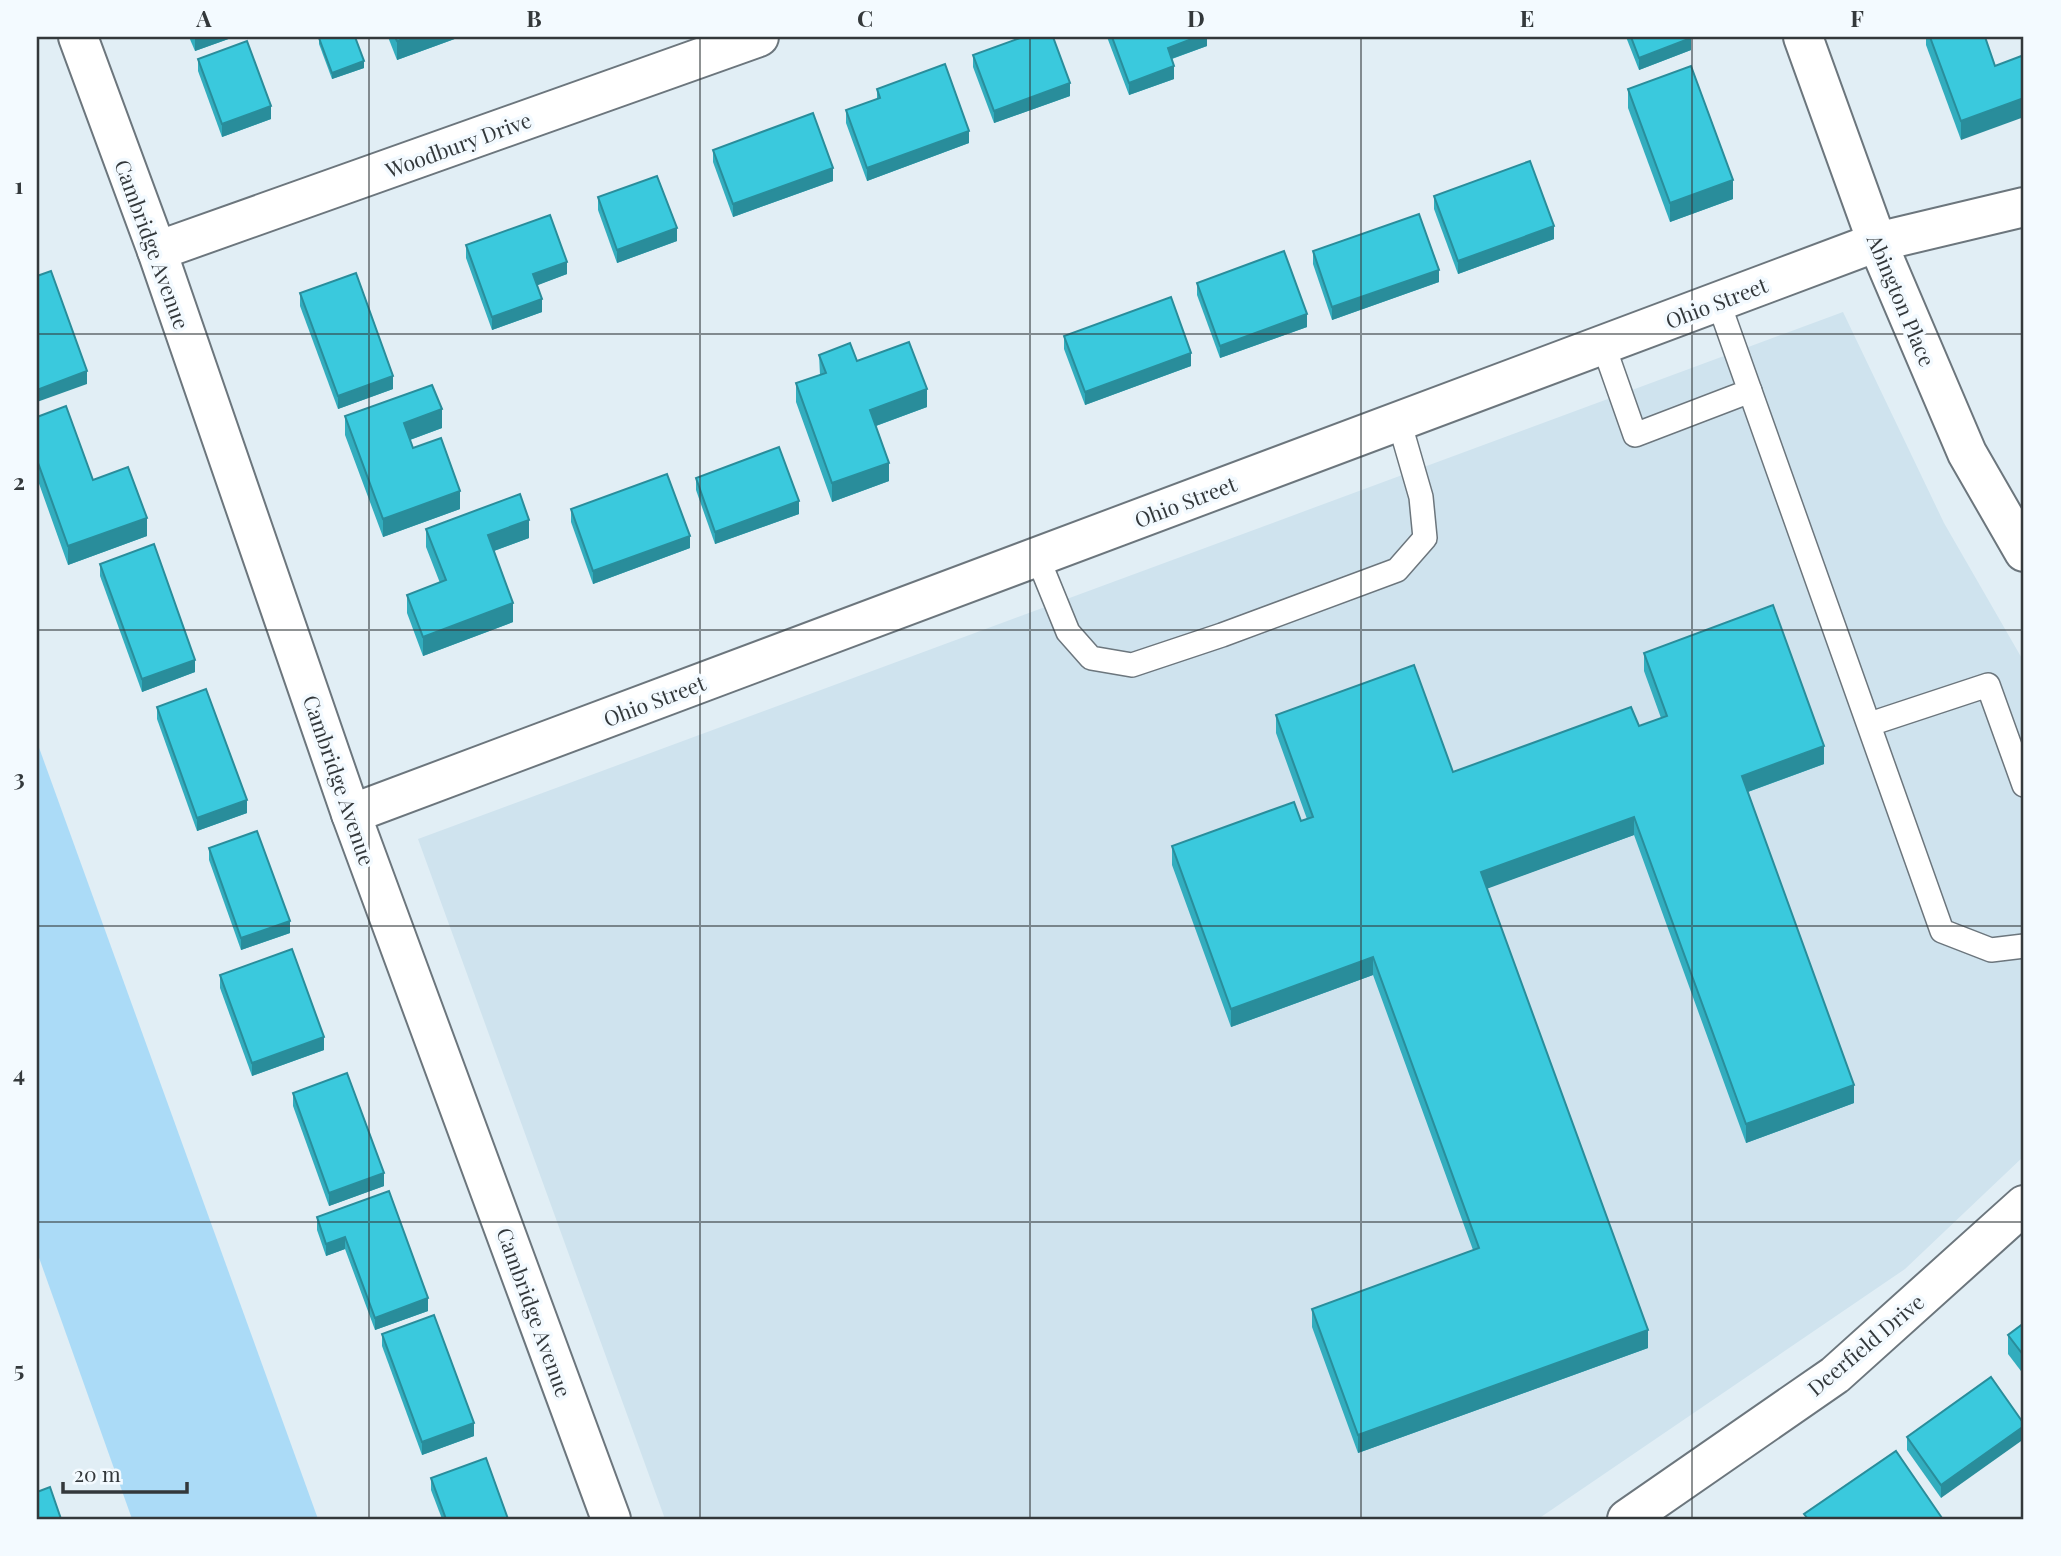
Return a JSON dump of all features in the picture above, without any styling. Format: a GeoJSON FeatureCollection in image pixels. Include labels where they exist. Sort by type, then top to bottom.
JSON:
{"type":"FeatureCollection","features":[{"type":"Feature","properties":{"kind":"street","name":"Cambridge Avenue"},"geometry":{"type":"LineString","coordinates":[[78,37],[157,251],[351,814],[611,1519]]}},
{"type":"Feature","properties":{"kind":"street","name":"Woodbury Drive"},"geometry":{"type":"LineString","coordinates":[[157,251],[758,37]]}},
{"type":"Feature","properties":{"kind":"street","name":"Abington Place"},"geometry":{"type":"LineString","coordinates":[[1803,37],[1877,242],[1967,453],[2024,552]]}},
{"type":"Feature","properties":{"kind":"street","name":"Ohio Street"},"geometry":{"type":"LineString","coordinates":[[351,814],[1877,242],[2024,207]]}},
{"type":"Feature","properties":{"kind":"street","name":"Deerfield Drive"},"geometry":{"type":"LineString","coordinates":[[1627,1519],[1835,1375],[2024,1205]]}},
{"type":"Feature","properties":{"kind":"lane"},"geometry":{"type":"LineString","coordinates":[[1718,301],[1942,931],[1991,950],[2024,946]]}},
{"type":"Feature","properties":{"kind":"lane"},"geometry":{"type":"LineString","coordinates":[[1603,344],[1635,435],[1750,391]]}},
{"type":"Feature","properties":{"kind":"lane"},"geometry":{"type":"LineString","coordinates":[[1037,556],[1068,632],[1091,658],[1132,665],[1222,635],[1397,570],[1424,538],[1421,498],[1399,421]]}},
{"type":"Feature","properties":{"kind":"lane"},"geometry":{"type":"LineString","coordinates":[[1870,724],[1988,685],[2024,785]]}},
{"type":"Feature","properties":{"kind":"shaded area"},"geometry":{"type":"Polygon","coordinates":[[[1843,312],[1944,523],[2024,662],[2024,1156],[1905,1269],[1538,1519],[665,1519],[418,839],[1843,312]]]}},
{"type":"Feature","properties":{"kind":"shaded area"},"geometry":{"type":"Polygon","coordinates":[[[37,742],[318,1519],[132,1519],[37,1252],[37,742]]]}},
{"type":"Feature","properties":{"kind":"building"},"geometry":{"type":"Polygon","coordinates":[[[355,37],[364,61],[332,73],[319,38],[355,37]]]}},
{"type":"Feature","properties":{"kind":"building"},"geometry":{"type":"Polygon","coordinates":[[[1023,37],[1053,37],[1070,83],[994,111],[973,55],[1023,37]]]}},
{"type":"Feature","properties":{"kind":"building"},"geometry":{"type":"Polygon","coordinates":[[[1112,37],[1197,37],[1168,48],[1174,66],[1129,83],[1112,37]]]}},
{"type":"Feature","properties":{"kind":"building"},"geometry":{"type":"Polygon","coordinates":[[[1631,37],[1691,37],[1691,38],[1639,58],[1631,37]]]}},
{"type":"Feature","properties":{"kind":"building"},"geometry":{"type":"Polygon","coordinates":[[[1930,37],[1985,37],[1995,66],[2024,55],[2024,98],[1961,121],[1930,37]]]}},
{"type":"Feature","properties":{"kind":"building"},"geometry":{"type":"Polygon","coordinates":[[[247,41],[271,106],[222,124],[198,59],[247,41]]]}},
{"type":"Feature","properties":{"kind":"building"},"geometry":{"type":"Polygon","coordinates":[[[945,64],[969,131],[867,168],[846,110],[880,98],[877,89],[945,64]]]}},
{"type":"Feature","properties":{"kind":"building"},"geometry":{"type":"Polygon","coordinates":[[[1691,66],[1733,180],[1670,203],[1628,89],[1691,66]]]}},
{"type":"Feature","properties":{"kind":"building"},"geometry":{"type":"Polygon","coordinates":[[[813,113],[833,168],[733,204],[713,150],[813,113]]]}},
{"type":"Feature","properties":{"kind":"building"},"geometry":{"type":"Polygon","coordinates":[[[1530,161],[1554,226],[1458,261],[1434,196],[1530,161]]]}},
{"type":"Feature","properties":{"kind":"building"},"geometry":{"type":"Polygon","coordinates":[[[657,176],[677,228],[617,250],[598,197],[657,176]]]}},
{"type":"Feature","properties":{"kind":"building"},"geometry":{"type":"Polygon","coordinates":[[[1419,214],[1439,270],[1332,307],[1313,251],[1419,214]]]}},
{"type":"Feature","properties":{"kind":"building"},"geometry":{"type":"Polygon","coordinates":[[[550,215],[567,262],[533,274],[542,299],[492,317],[466,245],[550,215]]]}},
{"type":"Feature","properties":{"kind":"building"},"geometry":{"type":"Polygon","coordinates":[[[1284,251],[1307,314],[1220,346],[1197,283],[1284,251]]]}},
{"type":"Feature","properties":{"kind":"building"},"geometry":{"type":"Polygon","coordinates":[[[51,271],[87,371],[37,390],[37,276],[51,271]]]}},
{"type":"Feature","properties":{"kind":"building"},"geometry":{"type":"Polygon","coordinates":[[[356,273],[393,376],[338,396],[300,293],[356,273]]]}},
{"type":"Feature","properties":{"kind":"building"},"geometry":{"type":"Polygon","coordinates":[[[1171,297],[1191,353],[1085,392],[1064,336],[1171,297]]]}},
{"type":"Feature","properties":{"kind":"building"},"geometry":{"type":"Polygon","coordinates":[[[909,342],[927,389],[870,410],[889,463],[832,483],[796,383],[826,373],[819,355],[850,343],[857,361],[909,342]]]}},
{"type":"Feature","properties":{"kind":"building"},"geometry":{"type":"Polygon","coordinates":[[[432,385],[442,409],[404,423],[413,448],[441,438],[460,491],[383,519],[345,416],[432,385]]]}},
{"type":"Feature","properties":{"kind":"building"},"geometry":{"type":"Polygon","coordinates":[[[66,406],[93,480],[128,467],[147,518],[68,546],[37,460],[37,417],[66,406]]]}},
{"type":"Feature","properties":{"kind":"building"},"geometry":{"type":"Polygon","coordinates":[[[779,447],[799,501],[715,532],[696,478],[779,447]]]}},
{"type":"Feature","properties":{"kind":"building"},"geometry":{"type":"Polygon","coordinates":[[[667,474],[690,536],[593,571],[571,509],[667,474]]]}},
{"type":"Feature","properties":{"kind":"building"},"geometry":{"type":"Polygon","coordinates":[[[520,494],[529,520],[488,535],[513,603],[423,637],[407,595],[446,580],[426,529],[520,494]]]}},
{"type":"Feature","properties":{"kind":"building"},"geometry":{"type":"Polygon","coordinates":[[[154,544],[195,660],[142,679],[100,564],[154,544]]]}},
{"type":"Feature","properties":{"kind":"building"},"geometry":{"type":"Polygon","coordinates":[[[1773,605],[1824,746],[1742,776],[1854,1085],[1746,1124],[1634,817],[1481,872],[1648,1330],[1358,1435],[1312,1309],[1479,1248],[1373,957],[1231,1009],[1172,846],[1294,802],[1301,821],[1313,817],[1276,715],[1414,665],[1453,772],[1631,707],[1639,726],[1667,716],[1644,653],[1773,605]]]}},
{"type":"Feature","properties":{"kind":"building"},"geometry":{"type":"Polygon","coordinates":[[[206,689],[247,800],[197,818],[157,707],[206,689]]]}},
{"type":"Feature","properties":{"kind":"building"},"geometry":{"type":"Polygon","coordinates":[[[257,831],[290,921],[241,938],[209,848],[257,831]]]}},
{"type":"Feature","properties":{"kind":"building"},"geometry":{"type":"Polygon","coordinates":[[[292,949],[324,1037],[252,1063],[220,975],[292,949]]]}},
{"type":"Feature","properties":{"kind":"building"},"geometry":{"type":"Polygon","coordinates":[[[347,1073],[384,1173],[329,1193],[293,1093],[347,1073]]]}},
{"type":"Feature","properties":{"kind":"building"},"geometry":{"type":"Polygon","coordinates":[[[389,1191],[428,1298],[375,1318],[345,1237],[326,1244],[317,1217],[389,1191]]]}},
{"type":"Feature","properties":{"kind":"building"},"geometry":{"type":"Polygon","coordinates":[[[434,1315],[474,1423],[422,1442],[382,1334],[434,1315]]]}},
{"type":"Feature","properties":{"kind":"building"},"geometry":{"type":"Polygon","coordinates":[[[2024,1323],[2024,1356],[2008,1335],[2024,1323]]]}},
{"type":"Feature","properties":{"kind":"building"},"geometry":{"type":"Polygon","coordinates":[[[1991,1377],[2024,1426],[1941,1485],[1907,1437],[1991,1377]]]}},
{"type":"Feature","properties":{"kind":"building"},"geometry":{"type":"Polygon","coordinates":[[[1896,1451],[1942,1518],[1808,1519],[1804,1514],[1896,1451]]]}},
{"type":"Feature","properties":{"kind":"building"},"geometry":{"type":"Polygon","coordinates":[[[486,1458],[508,1519],[446,1519],[431,1478],[486,1458]]]}},
{"type":"Feature","properties":{"kind":"building"},"geometry":{"type":"Polygon","coordinates":[[[50,1487],[61,1519],[37,1519],[37,1492],[50,1487]]]}}]}
